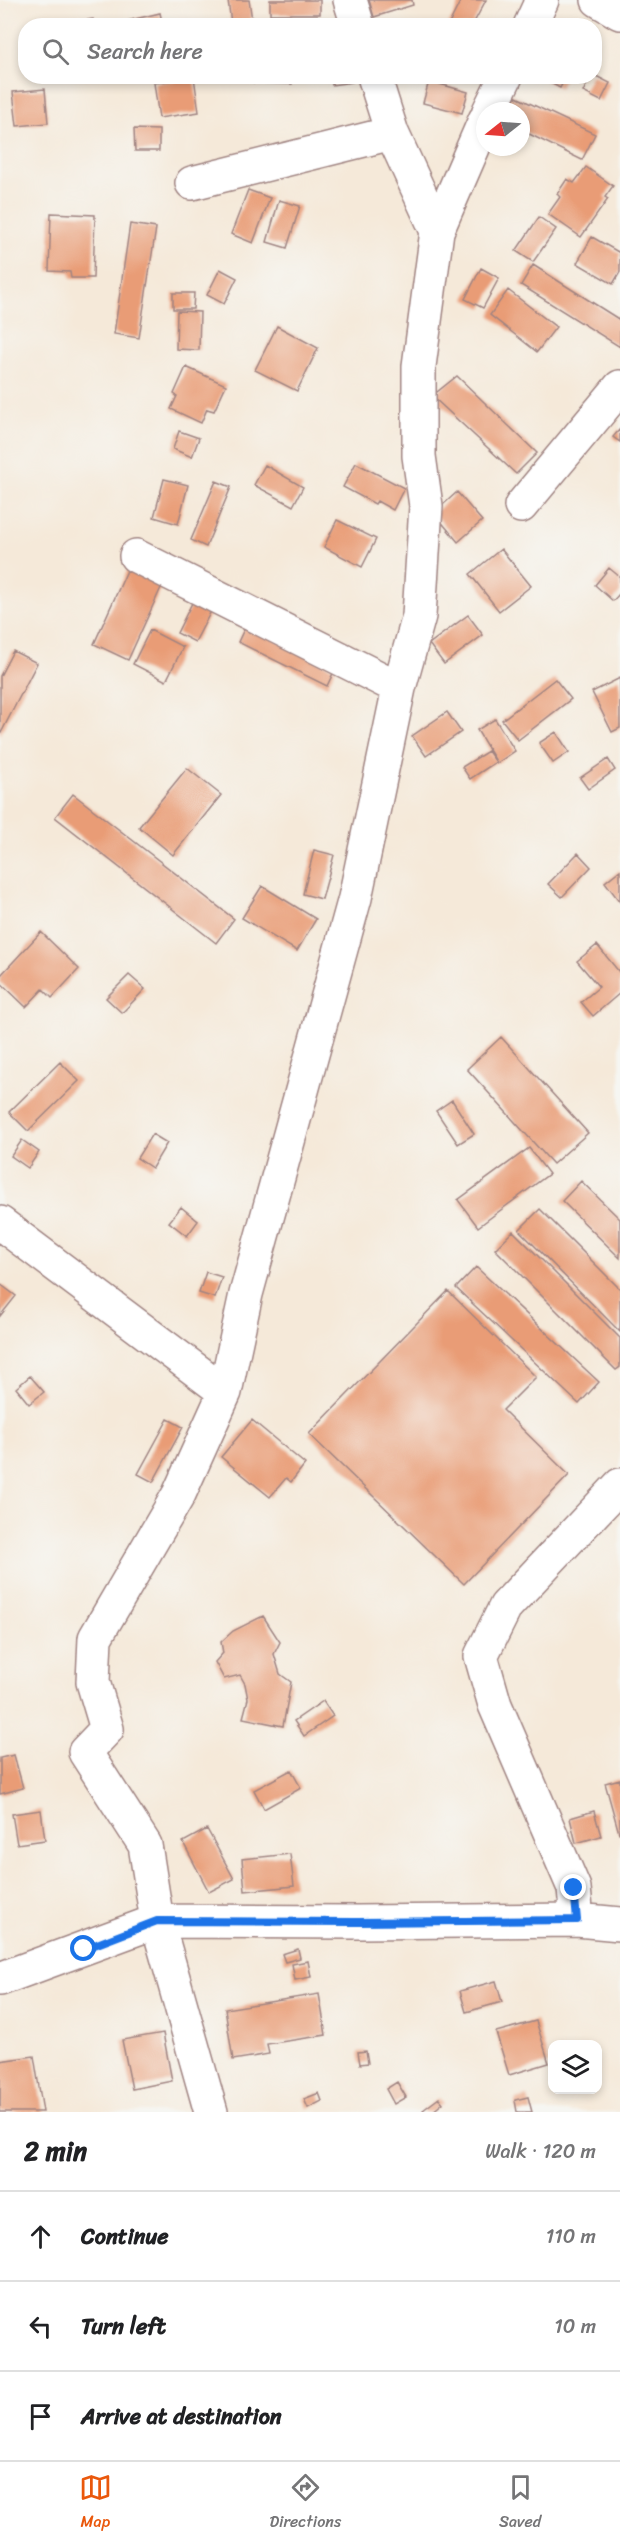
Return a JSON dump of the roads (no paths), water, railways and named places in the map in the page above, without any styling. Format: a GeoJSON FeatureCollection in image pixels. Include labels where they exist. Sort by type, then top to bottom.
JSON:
{"type":"FeatureCollection","features":[{"type":"Feature","properties":{"kind":"street"},"geometry":{"type":"LineString","coordinates":[[350,0],[356,18]]}},
{"type":"Feature","properties":{"kind":"street"},"geometry":{"type":"LineString","coordinates":[[534,18],[542,0]]}},
{"type":"Feature","properties":{"kind":"street"},"geometry":{"type":"LineString","coordinates":[[598,0],[620,13]]}},
{"type":"Feature","properties":{"kind":"street"},"geometry":{"type":"LineString","coordinates":[[377,84],[392,133],[436,231]]}},
{"type":"Feature","properties":{"kind":"street"},"geometry":{"type":"LineString","coordinates":[[493,102],[502,84]]}},
{"type":"Feature","properties":{"kind":"street"},"geometry":{"type":"LineString","coordinates":[[192,183],[392,133]]}},
{"type":"Feature","properties":{"kind":"street"},"geometry":{"type":"LineString","coordinates":[[211,2112],[157,1921],[145,1845],[85,1752],[107,1730],[93,1682],[95,1638],[179,1494],[225,1392],[249,1282],[356,898],[399,688],[419,616],[426,506],[419,456],[419,366],[436,231],[476,140]]}},
{"type":"Feature","properties":{"kind":"street"},"geometry":{"type":"LineString","coordinates":[[521,506],[620,387]]}},
{"type":"Feature","properties":{"kind":"street"},"geometry":{"type":"LineString","coordinates":[[136,556],[399,688]]}},
{"type":"Feature","properties":{"kind":"street"},"geometry":{"type":"LineString","coordinates":[[0,1223],[225,1392]]}},
{"type":"Feature","properties":{"kind":"street"},"geometry":{"type":"LineString","coordinates":[[577,1920],[574,1888],[495,1704],[481,1656],[506,1606],[620,1485]]}},
{"type":"Feature","properties":{"kind":"street"},"geometry":{"type":"LineString","coordinates":[[0,1979],[157,1921],[577,1920],[620,1924]]}}]}
